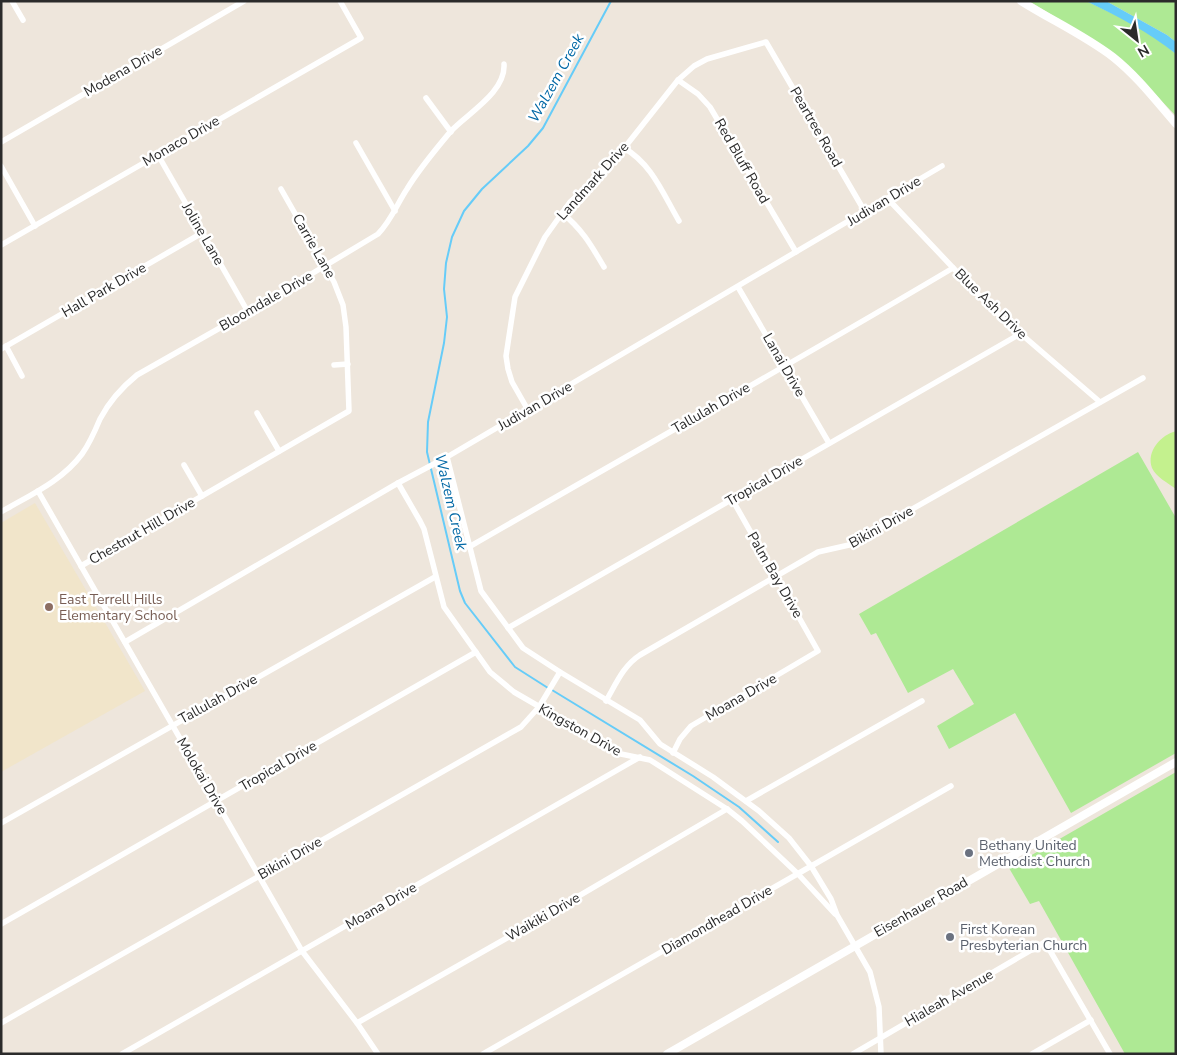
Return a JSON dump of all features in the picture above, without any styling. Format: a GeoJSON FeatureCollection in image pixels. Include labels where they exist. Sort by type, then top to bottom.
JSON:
{"type":"FeatureCollection","features":[{"type":"Feature","properties":{"kind":"main road"},"geometry":{"type":"LineString","coordinates":[[1020,1],[1086,39],[1114,58],[1139,81],[1176,124]]}},
{"type":"Feature","properties":{"kind":"main road","name":"Eisenhauer Road"},"geometry":{"type":"LineString","coordinates":[[667,1054],[1176,762]]}},
{"type":"Feature","properties":{"kind":"street"},"geometry":{"type":"LineString","coordinates":[[12,1],[23,20]]}},
{"type":"Feature","properties":{"kind":"street","name":"Modena Drive"},"geometry":{"type":"LineString","coordinates":[[1,142],[244,1]]}},
{"type":"Feature","properties":{"kind":"street","name":"Monaco Drive"},"geometry":{"type":"LineString","coordinates":[[1,245],[361,38],[340,1]]}},
{"type":"Feature","properties":{"kind":"street","name":"Landmark Drive"},"geometry":{"type":"LineString","coordinates":[[528,410],[512,382],[507,363],[514,303],[538,248],[562,213],[575,198],[602,174],[678,80],[694,66],[707,59],[766,42]]}},
{"type":"Feature","properties":{"kind":"street","name":"Peartree Road"},"geometry":{"type":"LineString","coordinates":[[766,42],[865,212]]}},
{"type":"Feature","properties":{"kind":"street","name":"Bloomdale Drive"},"geometry":{"type":"LineString","coordinates":[[1,512],[57,479],[75,462],[90,442],[109,405],[128,383],[384,229],[408,186],[451,132],[486,100],[496,88],[504,71],[504,64]]}},
{"type":"Feature","properties":{"kind":"street","name":"Red Bluff Road"},"geometry":{"type":"LineString","coordinates":[[678,80],[698,94],[710,107],[796,252]]}},
{"type":"Feature","properties":{"kind":"street"},"geometry":{"type":"LineString","coordinates":[[426,98],[451,132]]}},
{"type":"Feature","properties":{"kind":"street"},"geometry":{"type":"LineString","coordinates":[[356,143],[395,211]]}},
{"type":"Feature","properties":{"kind":"street"},"geometry":{"type":"LineString","coordinates":[[624,148],[635,154],[648,168],[679,221]]}},
{"type":"Feature","properties":{"kind":"street","name":"Joline Lane"},"geometry":{"type":"LineString","coordinates":[[158,155],[248,312]]}},
{"type":"Feature","properties":{"kind":"street"},"geometry":{"type":"LineString","coordinates":[[1,166],[35,226]]}},
{"type":"Feature","properties":{"kind":"street","name":"Judivan Drive"},"geometry":{"type":"LineString","coordinates":[[125,642],[398,483],[528,410],[942,166]]}},
{"type":"Feature","properties":{"kind":"street","name":"Carrie Lane"},"geometry":{"type":"LineString","coordinates":[[281,189],[334,282],[343,304],[348,364],[349,411]]}},
{"type":"Feature","properties":{"kind":"street","name":"Blue Ash Drive"},"geometry":{"type":"LineString","coordinates":[[888,199],[992,309],[1100,402]]}},
{"type":"Feature","properties":{"kind":"street"},"geometry":{"type":"LineString","coordinates":[[562,213],[584,233],[604,267]]}},
{"type":"Feature","properties":{"kind":"street","name":"Hall Park Drive"},"geometry":{"type":"LineString","coordinates":[[22,376],[3,348],[202,233]]}},
{"type":"Feature","properties":{"kind":"street","name":"Tallulah Drive"},"geometry":{"type":"LineString","coordinates":[[469,548],[953,268]]}},
{"type":"Feature","properties":{"kind":"street","name":"Lanai Drive"},"geometry":{"type":"LineString","coordinates":[[738,287],[829,443]]}},
{"type":"Feature","properties":{"kind":"street","name":"Tropical Drive"},"geometry":{"type":"LineString","coordinates":[[508,628],[1020,334]]}},
{"type":"Feature","properties":{"kind":"street"},"geometry":{"type":"LineString","coordinates":[[334,365],[348,364]]}},
{"type":"Feature","properties":{"kind":"street","name":"Bikini Drive"},"geometry":{"type":"LineString","coordinates":[[606,701],[631,661],[818,552],[849,545],[1144,378]]}},
{"type":"Feature","properties":{"kind":"street","name":"Chestnut Hill Drive"},"geometry":{"type":"LineString","coordinates":[[81,566],[349,411]]}},
{"type":"Feature","properties":{"kind":"street"},"geometry":{"type":"LineString","coordinates":[[257,413],[279,452]]}},
{"type":"Feature","properties":{"kind":"street","name":"Kingston Drive"},"geometry":{"type":"LineString","coordinates":[[447,457],[481,591],[523,648],[606,701],[640,720],[660,744],[713,777],[746,801],[789,838],[811,866],[831,899],[837,916],[870,972],[878,1007],[881,1054]]}},
{"type":"Feature","properties":{"kind":"street","name":"Chestnut Hill Drive"},"geometry":{"type":"LineString","coordinates":[[184,465],[202,496]]}},
{"type":"Feature","properties":{"kind":"street","name":"Kingston Drive"},"geometry":{"type":"LineString","coordinates":[[398,483],[420,521],[446,612],[497,680],[539,707],[621,754],[640,757],[663,768],[727,809],[798,874],[837,916]]}},
{"type":"Feature","properties":{"kind":"street","name":"Molokai Drive"},"geometry":{"type":"LineString","coordinates":[[38,491],[302,951],[357,1023],[378,1054]]}},
{"type":"Feature","properties":{"kind":"street","name":"Palm Bay Drive"},"geometry":{"type":"LineString","coordinates":[[732,499],[818,651]]}},
{"type":"Feature","properties":{"kind":"street","name":"Tallulah Drive"},"geometry":{"type":"LineString","coordinates":[[1,823],[435,577]]}},
{"type":"Feature","properties":{"kind":"street","name":"Moana Drive"},"geometry":{"type":"LineString","coordinates":[[673,753],[680,739],[691,726],[818,651]]}},
{"type":"Feature","properties":{"kind":"street","name":"Tropical Drive"},"geometry":{"type":"LineString","coordinates":[[1,924],[476,652]]}},
{"type":"Feature","properties":{"kind":"street","name":"Bikini Drive"},"geometry":{"type":"LineString","coordinates":[[1,1023],[521,726],[539,707],[560,672]]}},
{"type":"Feature","properties":{"kind":"street"},"geometry":{"type":"LineString","coordinates":[[746,801],[922,701]]}},
{"type":"Feature","properties":{"kind":"street","name":"Moana Drive"},"geometry":{"type":"LineString","coordinates":[[122,1054],[640,757]]}},
{"type":"Feature","properties":{"kind":"street","name":"Diamondhead Drive"},"geometry":{"type":"LineString","coordinates":[[483,1054],[951,786]]}},
{"type":"Feature","properties":{"kind":"street","name":"Waikiki Drive"},"geometry":{"type":"LineString","coordinates":[[357,1023],[514,934],[727,809]]}},
{"type":"Feature","properties":{"kind":"street","name":"Hialeah Avenue"},"geometry":{"type":"LineString","coordinates":[[853,1054],[1045,942],[1091,1020]]}},
{"type":"Feature","properties":{"kind":"street"},"geometry":{"type":"LineString","coordinates":[[1032,1054],[1091,1020],[1110,1054]]}},
{"type":"Feature","properties":{"kind":"shaded area","name":"East Terrell Hills Elementary School"},"geometry":{"type":"Polygon","coordinates":[[[35,503],[145,691],[1,772],[1,523],[35,503]]]}},
{"type":"Feature","properties":{"kind":"green space"},"geometry":{"type":"Polygon","coordinates":[[[1029,1],[1086,1],[1154,36],[1176,54],[1176,116],[1133,71],[1088,37],[1029,1]]]}},
{"type":"Feature","properties":{"kind":"green space"},"geometry":{"type":"Polygon","coordinates":[[[1106,1],[1176,1],[1176,42],[1167,35],[1106,1]]]}},
{"type":"Feature","properties":{"kind":"green space"},"geometry":{"type":"Polygon","coordinates":[[[1176,431],[1176,489],[1156,474],[1152,468],[1151,456],[1160,440],[1176,431]]]}},
{"type":"Feature","properties":{"kind":"green space"},"geometry":{"type":"Polygon","coordinates":[[[1138,452],[1176,518],[1176,753],[1071,813],[1015,713],[949,749],[937,726],[974,704],[953,669],[908,693],[876,633],[871,635],[859,614],[1138,452]]]}},
{"type":"Feature","properties":{"kind":"green space"},"geometry":{"type":"Polygon","coordinates":[[[1176,772],[1176,1054],[1125,1054],[1039,901],[1030,904],[1009,868],[1176,772]]]}},
{"type":"Feature","properties":{"kind":"water"},"geometry":{"type":"Polygon","coordinates":[[[1086,1],[1106,1],[1167,35],[1176,42],[1176,54],[1133,25],[1086,1]]]}},
{"type":"Feature","properties":{"kind":"waterway","name":"Walzem Creek"},"geometry":{"type":"LineString","coordinates":[[548,688],[515,667],[465,603],[460,591],[427,452],[428,422],[444,343],[447,317],[444,289],[446,263],[452,237],[464,211],[482,189],[528,146],[543,128],[611,1]]}},
{"type":"Feature","properties":{"kind":"waterway","name":"Walzem Creek"},"geometry":{"type":"LineString","coordinates":[[552,690],[693,776],[739,807],[778,842]]}},
{"type":"Feature","properties":{"kind":"place","name":"East Terrell Hills Elementary School"},"geometry":{"type":"Point","coordinates":[49,607]}},
{"type":"Feature","properties":{"kind":"place","name":"Bethany United Methodist Church"},"geometry":{"type":"Point","coordinates":[969,853]}},
{"type":"Feature","properties":{"kind":"place","name":"First Korean Presbyterian Church"},"geometry":{"type":"Point","coordinates":[950,937]}}]}
